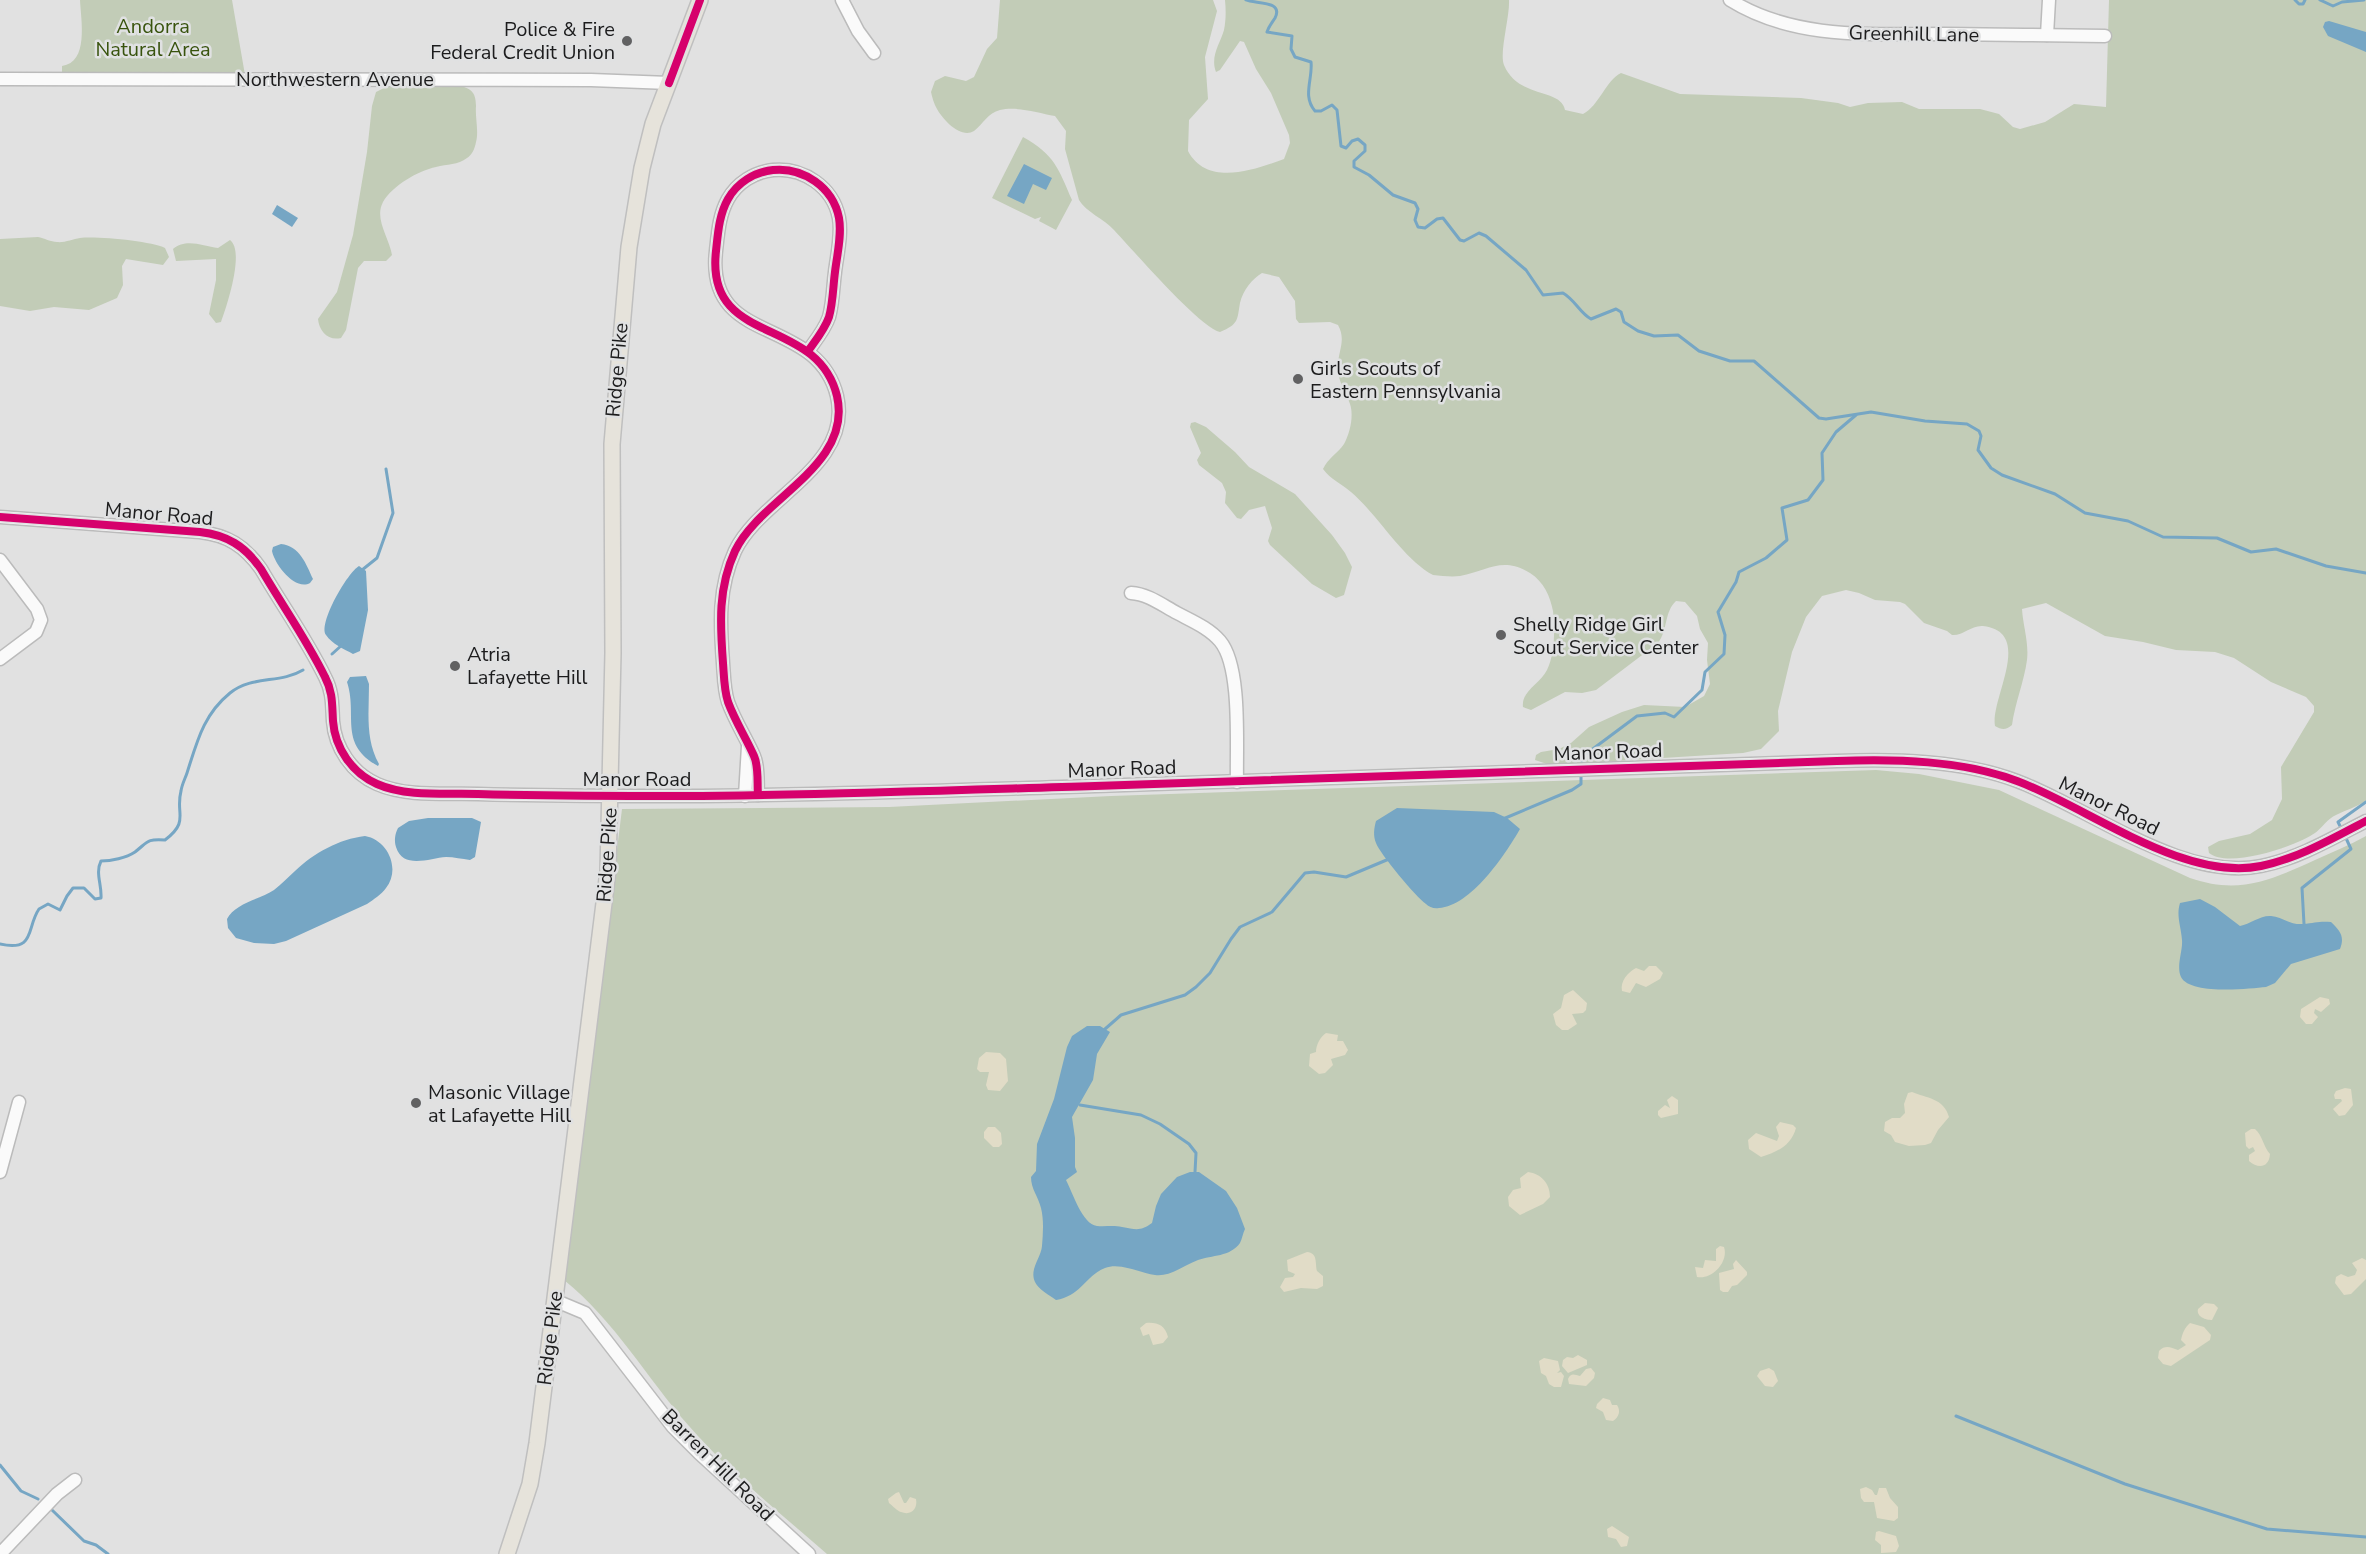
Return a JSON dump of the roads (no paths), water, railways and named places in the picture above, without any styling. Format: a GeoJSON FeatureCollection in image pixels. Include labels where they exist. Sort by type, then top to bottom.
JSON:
{"type":"FeatureCollection","features":[{"type":"Feature","properties":{"kind":"main road","name":"Ridge Pike"},"geometry":{"type":"LineString","coordinates":[[507,1554],[530,1484],[608,871],[614,405],[629,247],[642,168],[653,124],[700,0]]}},
{"type":"Feature","properties":{"kind":"street"},"geometry":{"type":"LineString","coordinates":[[842,0],[854,24],[874,53]]}},
{"type":"Feature","properties":{"kind":"street","name":"Greenhill Lane"},"geometry":{"type":"LineString","coordinates":[[1730,0],[1777,22],[1828,32],[2105,36]]}},
{"type":"Feature","properties":{"kind":"street"},"geometry":{"type":"LineString","coordinates":[[2047,35],[2049,0]]}},
{"type":"Feature","properties":{"kind":"street","name":"Northwestern Avenue"},"geometry":{"type":"LineString","coordinates":[[0,79],[591,80],[669,83]]}},
{"type":"Feature","properties":{"kind":"street"},"geometry":{"type":"LineString","coordinates":[[751,795],[756,763],[725,692],[720,623],[722,591],[731,559],[748,529],[805,476],[828,448],[835,431],[838,412],[836,394],[824,366],[808,351],[735,312],[722,297],[715,279],[719,223],[725,205],[741,183],[765,171],[790,171],[813,180],[832,200],[838,217],[839,241],[828,317],[808,351]]}},
{"type":"Feature","properties":{"kind":"street","name":"Manor Road"},"geometry":{"type":"LineString","coordinates":[[0,517],[200,532],[220,535],[236,543],[261,569],[323,672],[332,696],[336,738],[344,756],[362,775],[378,784],[406,790],[448,794],[751,795],[1237,782],[1846,760],[1913,761],[1999,775],[2041,791],[2181,858],[2230,869],[2273,863],[2314,847],[2366,821]]}},
{"type":"Feature","properties":{"kind":"street"},"geometry":{"type":"LineString","coordinates":[[0,560],[36,609],[41,620],[36,632],[0,659]]}},
{"type":"Feature","properties":{"kind":"street"},"geometry":{"type":"LineString","coordinates":[[1131,593],[1144,595],[1199,624],[1220,641],[1228,654],[1234,683],[1237,782]]}},
{"type":"Feature","properties":{"kind":"street"},"geometry":{"type":"LineString","coordinates":[[0,1172],[19,1102]]}},
{"type":"Feature","properties":{"kind":"street","name":"Barren Hill Road"},"geometry":{"type":"LineString","coordinates":[[554,1300],[585,1313],[673,1427],[809,1554]]}},
{"type":"Feature","properties":{"kind":"street"},"geometry":{"type":"LineString","coordinates":[[0,1554],[57,1494],[75,1480]]}},
{"type":"Feature","properties":{"kind":"water"},"geometry":{"type":"Polygon","coordinates":[[[2329,21],[2366,32],[2366,52],[2328,36],[2323,27],[2325,22],[2329,21]]]}},
{"type":"Feature","properties":{"kind":"water"},"geometry":{"type":"Polygon","coordinates":[[[1024,164],[1052,178],[1046,190],[1033,184],[1024,204],[1007,196],[1024,164]]]}},
{"type":"Feature","properties":{"kind":"water"},"geometry":{"type":"Polygon","coordinates":[[[277,205],[298,218],[292,227],[272,214],[277,205]]]}},
{"type":"Feature","properties":{"kind":"water"},"geometry":{"type":"Polygon","coordinates":[[[281,544],[293,548],[302,557],[313,579],[310,583],[298,583],[281,569],[272,551],[273,547],[281,544]]]}},
{"type":"Feature","properties":{"kind":"water"},"geometry":{"type":"Polygon","coordinates":[[[359,566],[366,571],[368,610],[360,651],[353,654],[331,641],[325,629],[326,620],[335,598],[359,566]]]}},
{"type":"Feature","properties":{"kind":"water"},"geometry":{"type":"Polygon","coordinates":[[[366,676],[369,684],[370,735],[378,766],[358,748],[352,728],[347,682],[350,677],[366,676]]]}},
{"type":"Feature","properties":{"kind":"water"},"geometry":{"type":"Polygon","coordinates":[[[1397,808],[1494,812],[1507,818],[1520,829],[1506,852],[1475,889],[1451,905],[1433,908],[1421,900],[1407,885],[1384,856],[1374,838],[1376,821],[1397,808]]]}},
{"type":"Feature","properties":{"kind":"water"},"geometry":{"type":"Polygon","coordinates":[[[428,818],[472,818],[481,822],[475,857],[470,860],[446,857],[411,861],[400,854],[395,844],[398,828],[409,821],[428,818]]]}},
{"type":"Feature","properties":{"kind":"water"},"geometry":{"type":"Polygon","coordinates":[[[365,836],[380,843],[386,849],[392,864],[390,880],[384,890],[367,904],[286,941],[274,944],[254,943],[236,938],[228,928],[227,919],[236,909],[274,890],[310,858],[336,844],[365,836]]]}},
{"type":"Feature","properties":{"kind":"water"},"geometry":{"type":"Polygon","coordinates":[[[2200,899],[2240,926],[2267,916],[2298,924],[2331,922],[2341,934],[2340,949],[2291,964],[2275,983],[2266,987],[2220,990],[2186,983],[2180,973],[2182,940],[2178,912],[2180,903],[2200,899]]]}},
{"type":"Feature","properties":{"kind":"water"},"geometry":{"type":"Polygon","coordinates":[[[1087,1026],[1100,1026],[1110,1032],[1097,1054],[1093,1080],[1072,1117],[1077,1172],[1066,1180],[1082,1214],[1097,1226],[1144,1228],[1152,1223],[1161,1194],[1177,1177],[1190,1172],[1199,1172],[1226,1191],[1237,1208],[1245,1229],[1240,1243],[1226,1253],[1198,1260],[1161,1275],[1111,1266],[1092,1276],[1071,1294],[1056,1300],[1039,1287],[1033,1273],[1042,1246],[1043,1222],[1031,1177],[1036,1171],[1037,1144],[1054,1099],[1067,1047],[1072,1036],[1087,1026]]]}},
{"type":"Feature","properties":{"kind":"waterway"},"geometry":{"type":"LineString","coordinates":[[1246,0],[1272,5],[1276,8],[1275,18],[1267,32],[1292,36],[1291,49],[1295,57],[1311,62],[1309,93],[1311,105],[1315,111],[1321,111],[1332,105],[1337,110],[1341,146],[1346,148],[1352,141],[1358,139],[1365,145],[1365,151],[1354,161],[1354,167],[1369,175],[1393,195],[1415,203],[1418,209],[1415,220],[1418,227],[1425,228],[1437,219],[1443,218],[1460,240],[1464,241],[1479,233],[1486,236],[1526,270],[1543,295],[1563,293],[1591,319],[1616,309],[1621,312],[1624,322],[1638,331],[1654,336],[1678,335],[1699,351],[1730,361],[1754,361],[1819,418],[1871,412],[1925,421],[1967,424],[1979,431],[1981,436],[1978,450],[1991,468],[2002,475],[2055,494],[2085,513],[2128,521],[2163,537],[2217,538],[2251,552],[2276,549],[2326,566],[2366,573]]}},
{"type":"Feature","properties":{"kind":"waterway"},"geometry":{"type":"LineString","coordinates":[[2295,0],[2299,4],[2303,4],[2305,0]]}},
{"type":"Feature","properties":{"kind":"waterway"},"geometry":{"type":"LineString","coordinates":[[2320,0],[2333,6],[2342,2],[2364,0]]}},
{"type":"Feature","properties":{"kind":"waterway"},"geometry":{"type":"LineString","coordinates":[[1582,767],[1582,757],[1637,716],[1665,713],[1674,717],[1702,690],[1705,672],[1724,654],[1725,635],[1718,612],[1736,582],[1739,572],[1766,558],[1787,540],[1782,508],[1808,500],[1823,480],[1822,453],[1836,432],[1856,415]]}},
{"type":"Feature","properties":{"kind":"waterway"},"geometry":{"type":"LineString","coordinates":[[362,570],[377,558],[393,513],[386,469]]}},
{"type":"Feature","properties":{"kind":"waterway"},"geometry":{"type":"LineString","coordinates":[[332,654],[342,645]]}},
{"type":"Feature","properties":{"kind":"waterway"},"geometry":{"type":"LineString","coordinates":[[0,944],[11,946],[25,941],[39,909],[48,904],[60,910],[73,888],[84,888],[95,899],[101,898],[99,875],[101,861],[127,856],[148,842],[165,840],[173,833],[179,822],[183,784],[202,730],[213,710],[239,687],[285,677],[303,670]]}},
{"type":"Feature","properties":{"kind":"waterway"},"geometry":{"type":"LineString","coordinates":[[1503,819],[1572,790],[1581,784],[1581,774]]}},
{"type":"Feature","properties":{"kind":"waterway"},"geometry":{"type":"LineString","coordinates":[[2342,830],[2338,822],[2366,802]]}},
{"type":"Feature","properties":{"kind":"waterway"},"geometry":{"type":"LineString","coordinates":[[2304,924],[2302,888],[2351,849],[2345,836]]}},
{"type":"Feature","properties":{"kind":"waterway"},"geometry":{"type":"LineString","coordinates":[[1105,1029],[1121,1015],[1185,995],[1196,987],[1210,973],[1240,927],[1272,912],[1305,873],[1314,872],[1346,877],[1389,859]]}},
{"type":"Feature","properties":{"kind":"waterway"},"geometry":{"type":"LineString","coordinates":[[1080,1105],[1141,1115],[1160,1124],[1189,1144],[1196,1153],[1195,1172]]}},
{"type":"Feature","properties":{"kind":"waterway"},"geometry":{"type":"LineString","coordinates":[[1956,1416],[2125,1484],[2267,1529],[2366,1537]]}},
{"type":"Feature","properties":{"kind":"waterway"},"geometry":{"type":"LineString","coordinates":[[0,1465],[21,1491],[38,1499]]}},
{"type":"Feature","properties":{"kind":"waterway"},"geometry":{"type":"LineString","coordinates":[[52,1510],[84,1541],[96,1545],[108,1554]]}},
{"type":"Feature","properties":{"kind":"place","name":"Police & Fire Federal Credit Union"},"geometry":{"type":"Point","coordinates":[627,41]}},
{"type":"Feature","properties":{"kind":"place","name":"Girls Scouts of Eastern Pennsylvania"},"geometry":{"type":"Point","coordinates":[1298,379]}},
{"type":"Feature","properties":{"kind":"place","name":"Shelly Ridge Girl Scout Service Center"},"geometry":{"type":"Point","coordinates":[1501,635]}},
{"type":"Feature","properties":{"kind":"place","name":"Atria Lafayette Hill"},"geometry":{"type":"Point","coordinates":[455,666]}},
{"type":"Feature","properties":{"kind":"place","name":"Masonic Village at Lafayette Hill"},"geometry":{"type":"Point","coordinates":[416,1103]}},
{"type":"Feature","properties":{"kind":"park label","name":"Andorra Natural Area"},"geometry":{"type":"Point","coordinates":[153,38]}}]}
